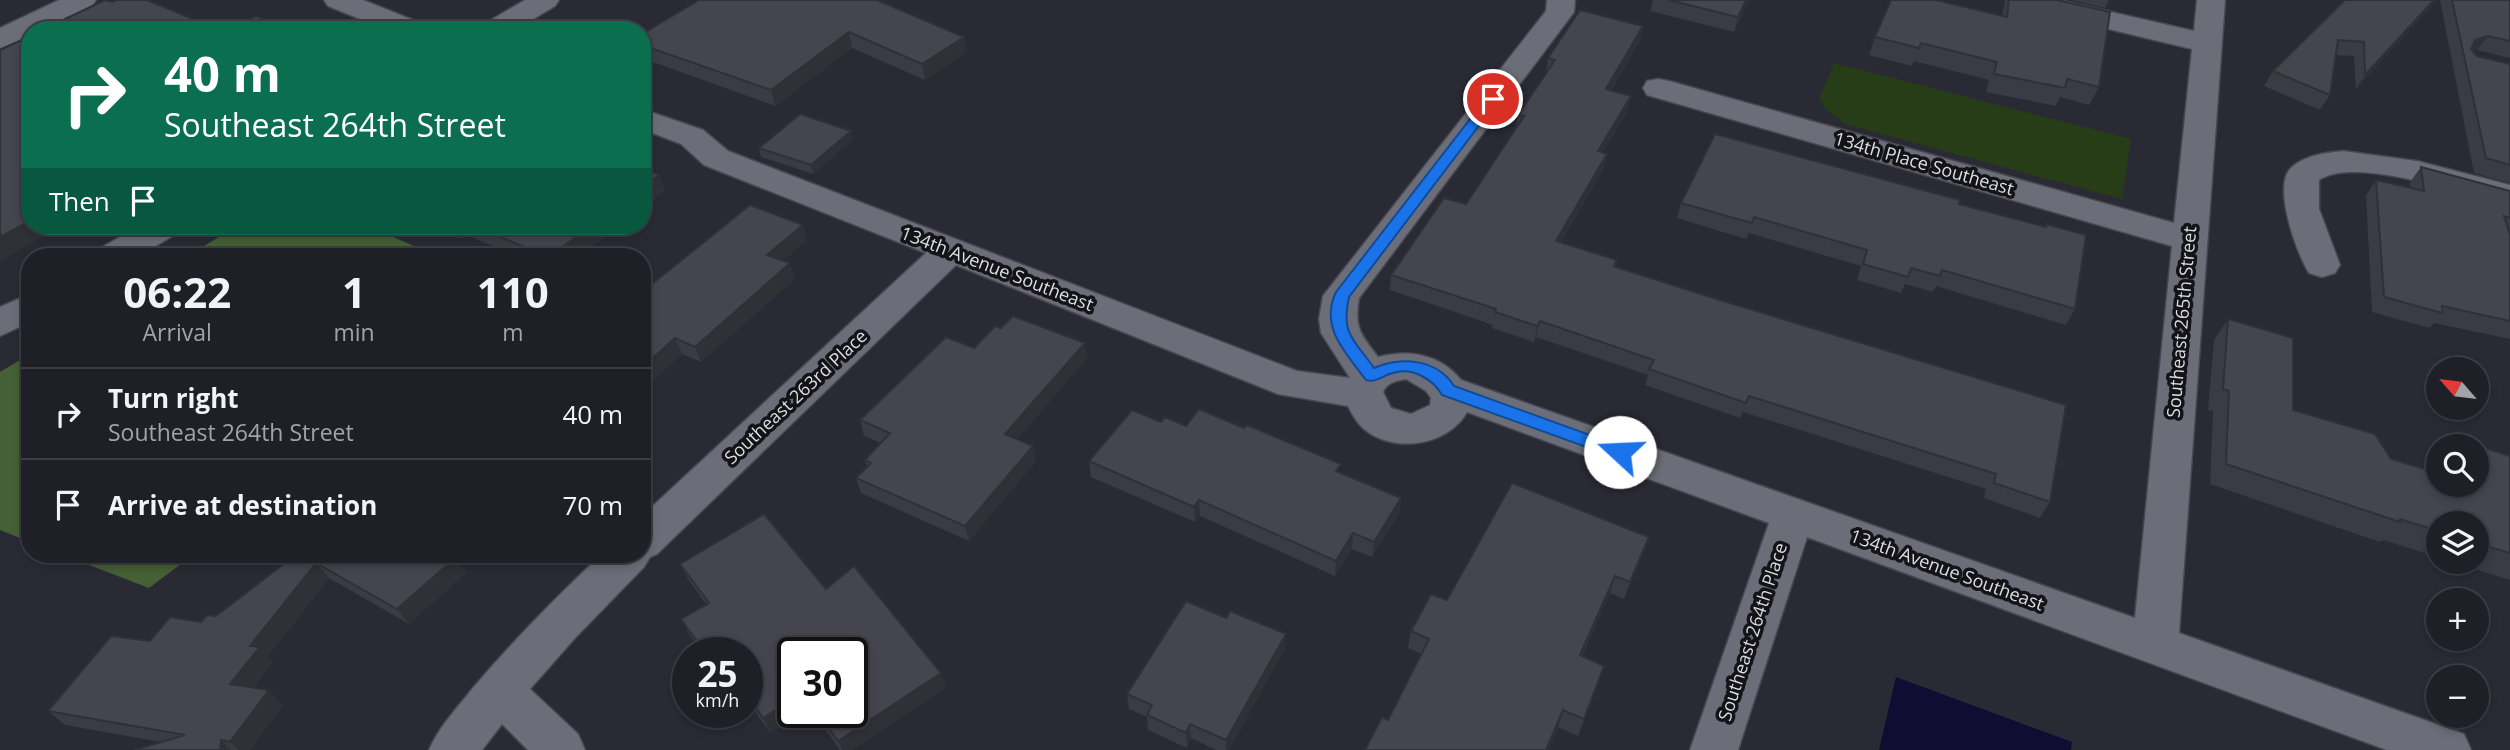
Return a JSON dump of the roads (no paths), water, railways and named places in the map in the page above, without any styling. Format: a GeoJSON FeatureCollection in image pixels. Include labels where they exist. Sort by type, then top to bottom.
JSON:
{"type":"FeatureCollection","features":[{"type":"Feature","properties":{"kind":"street"},"geometry":{"type":"LineString","coordinates":[[38,21],[82,0]]}},
{"type":"Feature","properties":{"kind":"street"},"geometry":{"type":"LineString","coordinates":[[338,0],[390,21]]}},
{"type":"Feature","properties":{"kind":"street"},"geometry":{"type":"LineString","coordinates":[[509,21],[545,0]]}},
{"type":"Feature","properties":{"kind":"street"},"geometry":{"type":"LineString","coordinates":[[1448,390],[1450,401],[1438,420],[1412,429],[1383,422],[1372,415],[1367,385],[1340,333],[1337,319],[1341,296],[1560,12],[1561,0]]}},
{"type":"Feature","properties":{"kind":"street"},"geometry":{"type":"LineString","coordinates":[[2022,0],[2206,43]]}},
{"type":"Feature","properties":{"kind":"street","name":"Southeast 265th Street"},"geometry":{"type":"LineString","coordinates":[[2155,645],[2211,0]]}},
{"type":"Feature","properties":{"kind":"street"},"geometry":{"type":"LineString","coordinates":[[0,39],[21,29]]}},
{"type":"Feature","properties":{"kind":"street","name":"134th Place Southeast"},"geometry":{"type":"LineString","coordinates":[[1658,88],[2189,239]]}},
{"type":"Feature","properties":{"kind":"street","name":"134th Avenue Southeast"},"geometry":{"type":"LineString","coordinates":[[651,121],[692,137],[716,158],[1292,384],[1367,385],[1393,366],[1420,368],[1442,381],[1448,390],[2446,750]]}},
{"type":"Feature","properties":{"kind":"street"},"geometry":{"type":"LineString","coordinates":[[2322,265],[2302,209],[2302,176],[2322,163],[2345,160],[2375,164],[2510,196]]}},
{"type":"Feature","properties":{"kind":"street"},"geometry":{"type":"LineString","coordinates":[[126,248],[149,235]]}},
{"type":"Feature","properties":{"kind":"street","name":"Southeast 263rd Place"},"geometry":{"type":"LineString","coordinates":[[651,533],[950,251]]}},
{"type":"Feature","properties":{"kind":"street"},"geometry":{"type":"LineString","coordinates":[[0,323],[21,311]]}},
{"type":"Feature","properties":{"kind":"street","name":"Southeast 264th Place"},"geometry":{"type":"LineString","coordinates":[[1714,750],[1793,514]]}},
{"type":"Feature","properties":{"kind":"street"},"geometry":{"type":"LineString","coordinates":[[453,750],[498,690],[571,610],[621,563]]}},
{"type":"Feature","properties":{"kind":"street"},"geometry":{"type":"LineString","coordinates":[[498,690],[561,750]]}}]}
